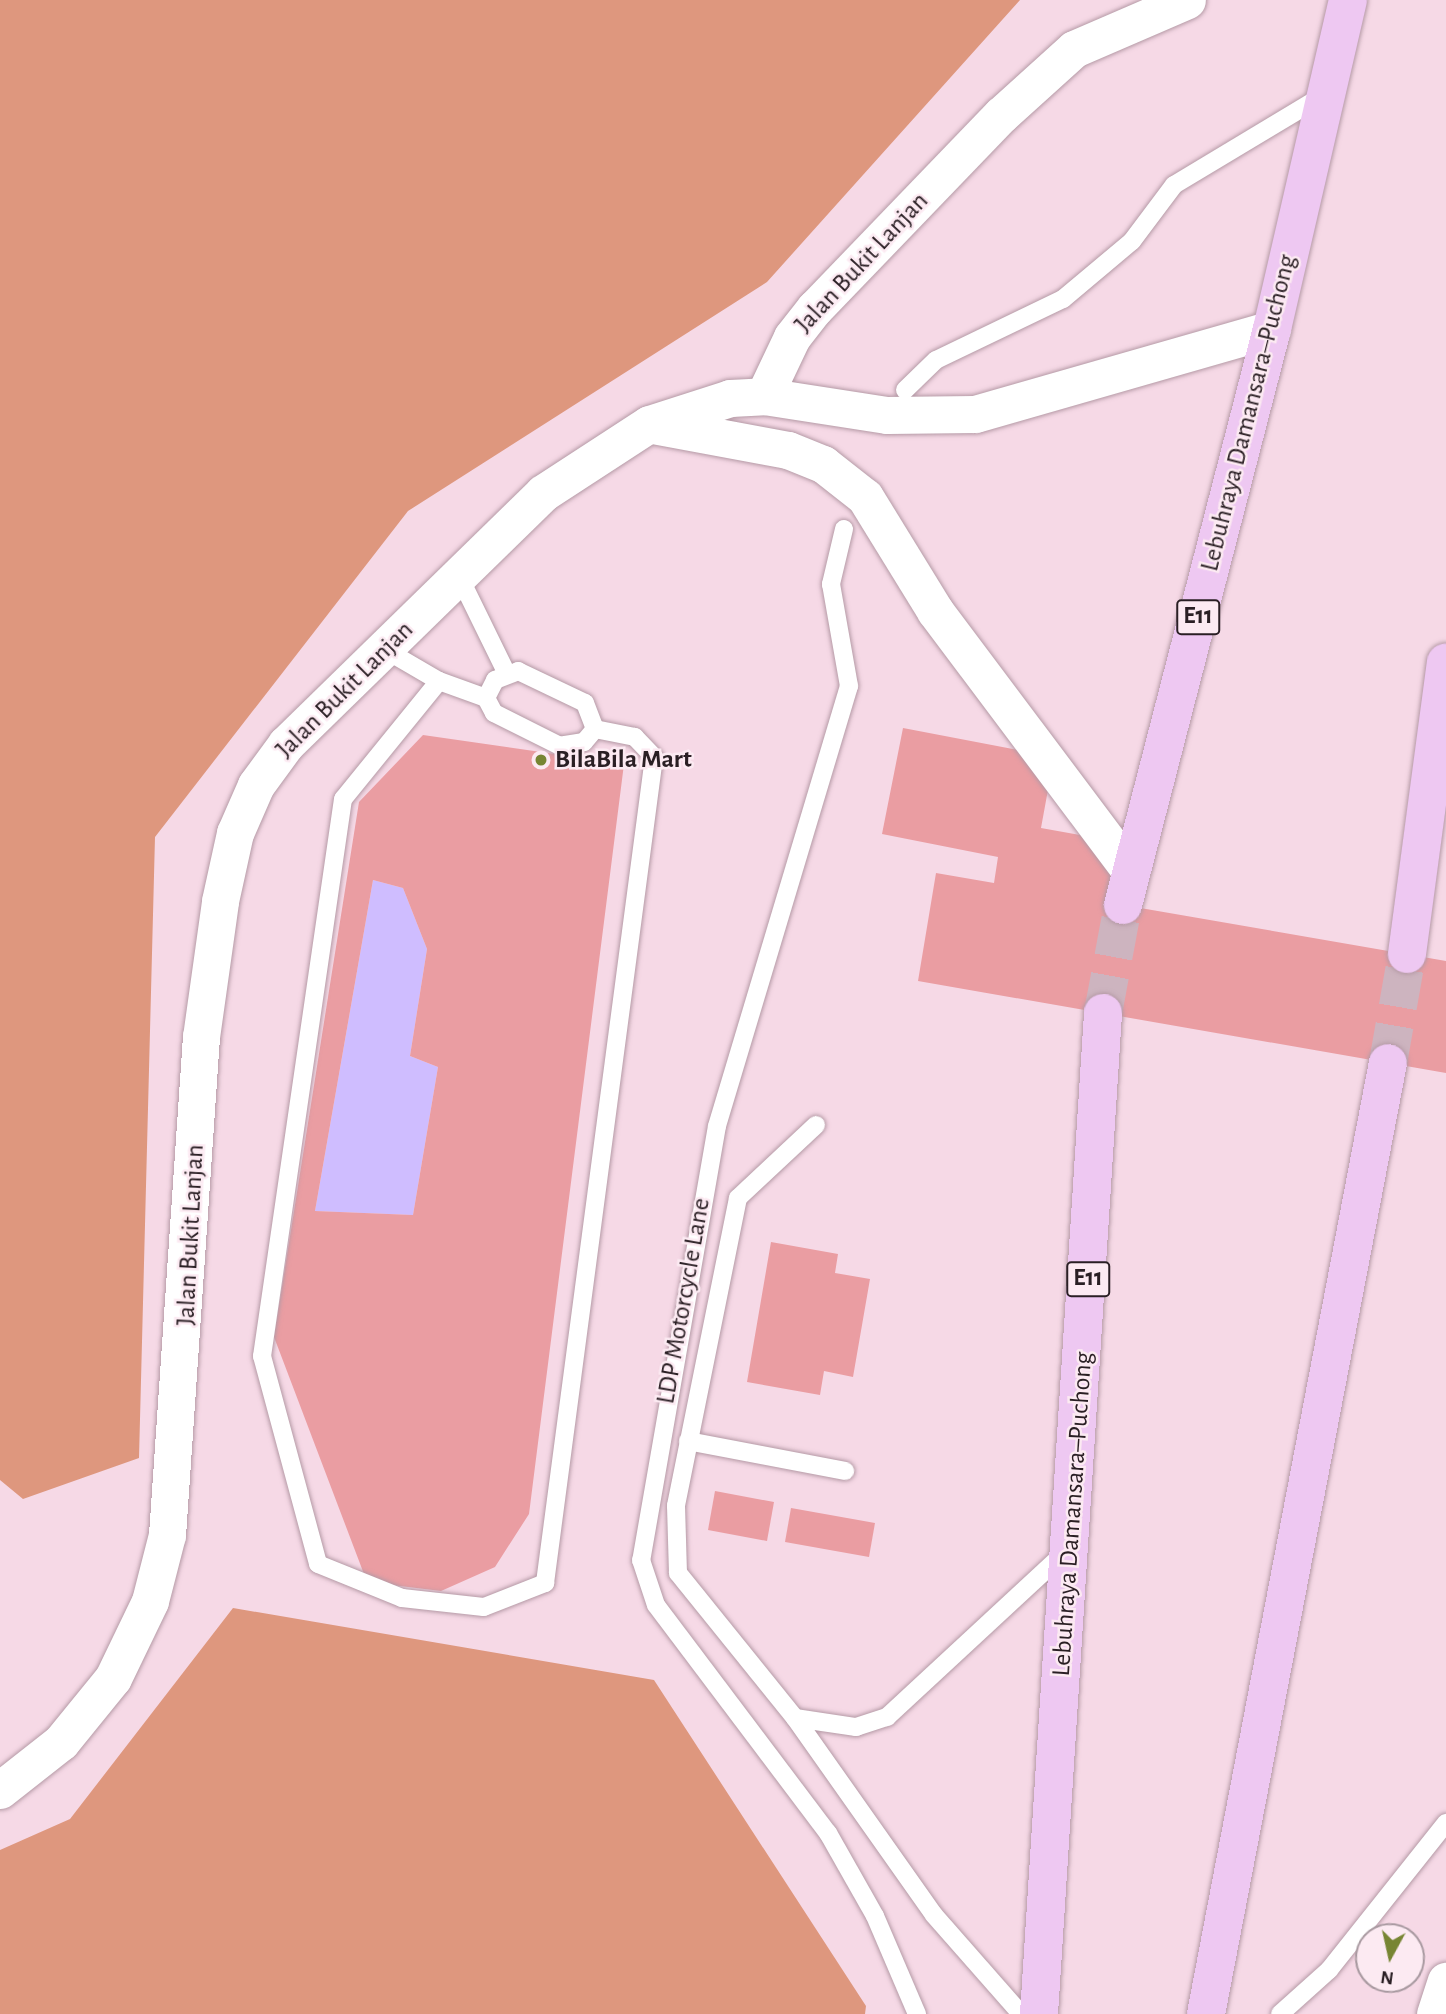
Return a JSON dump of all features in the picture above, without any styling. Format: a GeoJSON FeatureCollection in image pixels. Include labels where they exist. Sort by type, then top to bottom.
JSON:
{"type":"FeatureCollection","features":[{"type":"Feature","properties":{"kind":"highway","name":"Lebuhraya Damansara–Puchong"},"geometry":{"type":"LineString","coordinates":[[1127,889],[1272,328],[1348,0]]}},
{"type":"Feature","properties":{"kind":"highway"},"geometry":{"type":"LineString","coordinates":[[1407,954],[1446,663]]}},
{"type":"Feature","properties":{"kind":"highway","name":"Lebuhraya Damansara–Puchong"},"geometry":{"type":"LineString","coordinates":[[1040,2014],[1072,1545],[1103,1013]]}},
{"type":"Feature","properties":{"kind":"highway"},"geometry":{"type":"LineString","coordinates":[[1206,2014],[1388,1063]]}},
{"type":"Feature","properties":{"kind":"street","name":"Jalan Bukit Lanjan"},"geometry":{"type":"LineString","coordinates":[[0,1790],[61,1742],[113,1678],[150,1601],[167,1535],[201,1037],[235,833],[256,785],[286,744],[543,492],[649,424],[730,398],[765,396],[792,337],[815,308],[1001,116],[1074,49],[1187,0]]}},
{"type":"Feature","properties":{"kind":"street"},"geometry":{"type":"LineString","coordinates":[[765,396],[887,415],[975,414],[1272,328]]}},
{"type":"Feature","properties":{"kind":"street"},"geometry":{"type":"LineString","coordinates":[[649,424],[788,450],[822,464],[865,497],[935,611],[1127,889]]}},
{"type":"Feature","properties":{"kind":"street"},"geometry":{"type":"LineString","coordinates":[[1435,2014],[1446,1981]]}},
{"type":"Feature","properties":{"kind":"lane"},"geometry":{"type":"LineString","coordinates":[[905,390],[936,360],[1063,299],[1132,241],[1174,186],[1325,94]]}},
{"type":"Feature","properties":{"kind":"lane","name":"LDP Motorcycle Lane"},"geometry":{"type":"LineString","coordinates":[[844,529],[831,584],[849,686],[717,1126],[641,1560],[656,1605],[828,1833],[875,1916],[917,2014]]}},
{"type":"Feature","properties":{"kind":"lane"},"geometry":{"type":"LineString","coordinates":[[459,576],[506,672]]}},
{"type":"Feature","properties":{"kind":"lane"},"geometry":{"type":"LineString","coordinates":[[384,649],[439,681],[486,698],[494,713],[560,746],[584,741],[595,729]]}},
{"type":"Feature","properties":{"kind":"lane"},"geometry":{"type":"LineString","coordinates":[[486,698],[506,672],[518,671],[585,704],[595,729]]}},
{"type":"Feature","properties":{"kind":"lane"},"geometry":{"type":"LineString","coordinates":[[439,681],[343,799],[262,1356],[318,1564],[402,1598],[484,1607],[545,1583],[654,757],[635,737],[595,729]]}},
{"type":"Feature","properties":{"kind":"lane"},"geometry":{"type":"LineString","coordinates":[[816,1125],[738,1198],[676,1506],[678,1573],[795,1718],[934,1915],[1021,2014]]}},
{"type":"Feature","properties":{"kind":"lane"},"geometry":{"type":"LineString","coordinates":[[688,1441],[845,1471]]}},
{"type":"Feature","properties":{"kind":"lane"},"geometry":{"type":"LineString","coordinates":[[795,1718],[856,1727],[887,1717],[1072,1545]]}},
{"type":"Feature","properties":{"kind":"lane"},"geometry":{"type":"LineString","coordinates":[[1280,2014],[1329,1970],[1446,1823]]}},
{"type":"Feature","properties":{"kind":"shaded area"},"geometry":{"type":"Polygon","coordinates":[[[0,0],[1020,0],[767,282],[408,511],[155,837],[139,1458],[23,1499],[0,1480],[0,0]]]}},
{"type":"Feature","properties":{"kind":"shaded area"},"geometry":{"type":"Polygon","coordinates":[[[373,880],[403,888],[427,949],[410,1056],[438,1067],[413,1215],[315,1211],[373,880]]]}},
{"type":"Feature","properties":{"kind":"shaded area"},"geometry":{"type":"Polygon","coordinates":[[[233,1608],[654,1680],[866,2006],[865,2014],[0,2014],[0,1850],[70,1819],[233,1608]]]}},
{"type":"Feature","properties":{"kind":"building"},"geometry":{"type":"Polygon","coordinates":[[[903,728],[1054,757],[1041,828],[1130,844],[1123,905],[1446,961],[1446,1073],[918,981],[936,873],[994,883],[998,857],[882,834],[903,728]]]}},
{"type":"Feature","properties":{"kind":"building"},"geometry":{"type":"Polygon","coordinates":[[[423,735],[624,764],[529,1514],[495,1567],[441,1591],[367,1582],[274,1337],[359,802],[423,735]],[[373,880],[315,1211],[413,1215],[438,1067],[410,1056],[427,949],[403,888],[373,880]]]}},
{"type":"Feature","properties":{"kind":"building"},"geometry":{"type":"Polygon","coordinates":[[[771,1242],[838,1254],[835,1273],[870,1279],[853,1377],[824,1371],[820,1395],[747,1382],[771,1242]]]}},
{"type":"Feature","properties":{"kind":"building"},"geometry":{"type":"Polygon","coordinates":[[[715,1491],[774,1502],[767,1541],[708,1530],[715,1491]]]}},
{"type":"Feature","properties":{"kind":"building"},"geometry":{"type":"Polygon","coordinates":[[[791,1508],[875,1523],[869,1557],[785,1542],[791,1508]]]}},
{"type":"Feature","properties":{"kind":"tunnel"},"geometry":{"type":"LineString","coordinates":[[1103,1013],[1123,905]]}},
{"type":"Feature","properties":{"kind":"tunnel"},"geometry":{"type":"LineString","coordinates":[[1388,1063],[1407,954]]}},
{"type":"Feature","properties":{"kind":"place","name":"BilaBila Mart"},"geometry":{"type":"Point","coordinates":[541,760]}}]}
